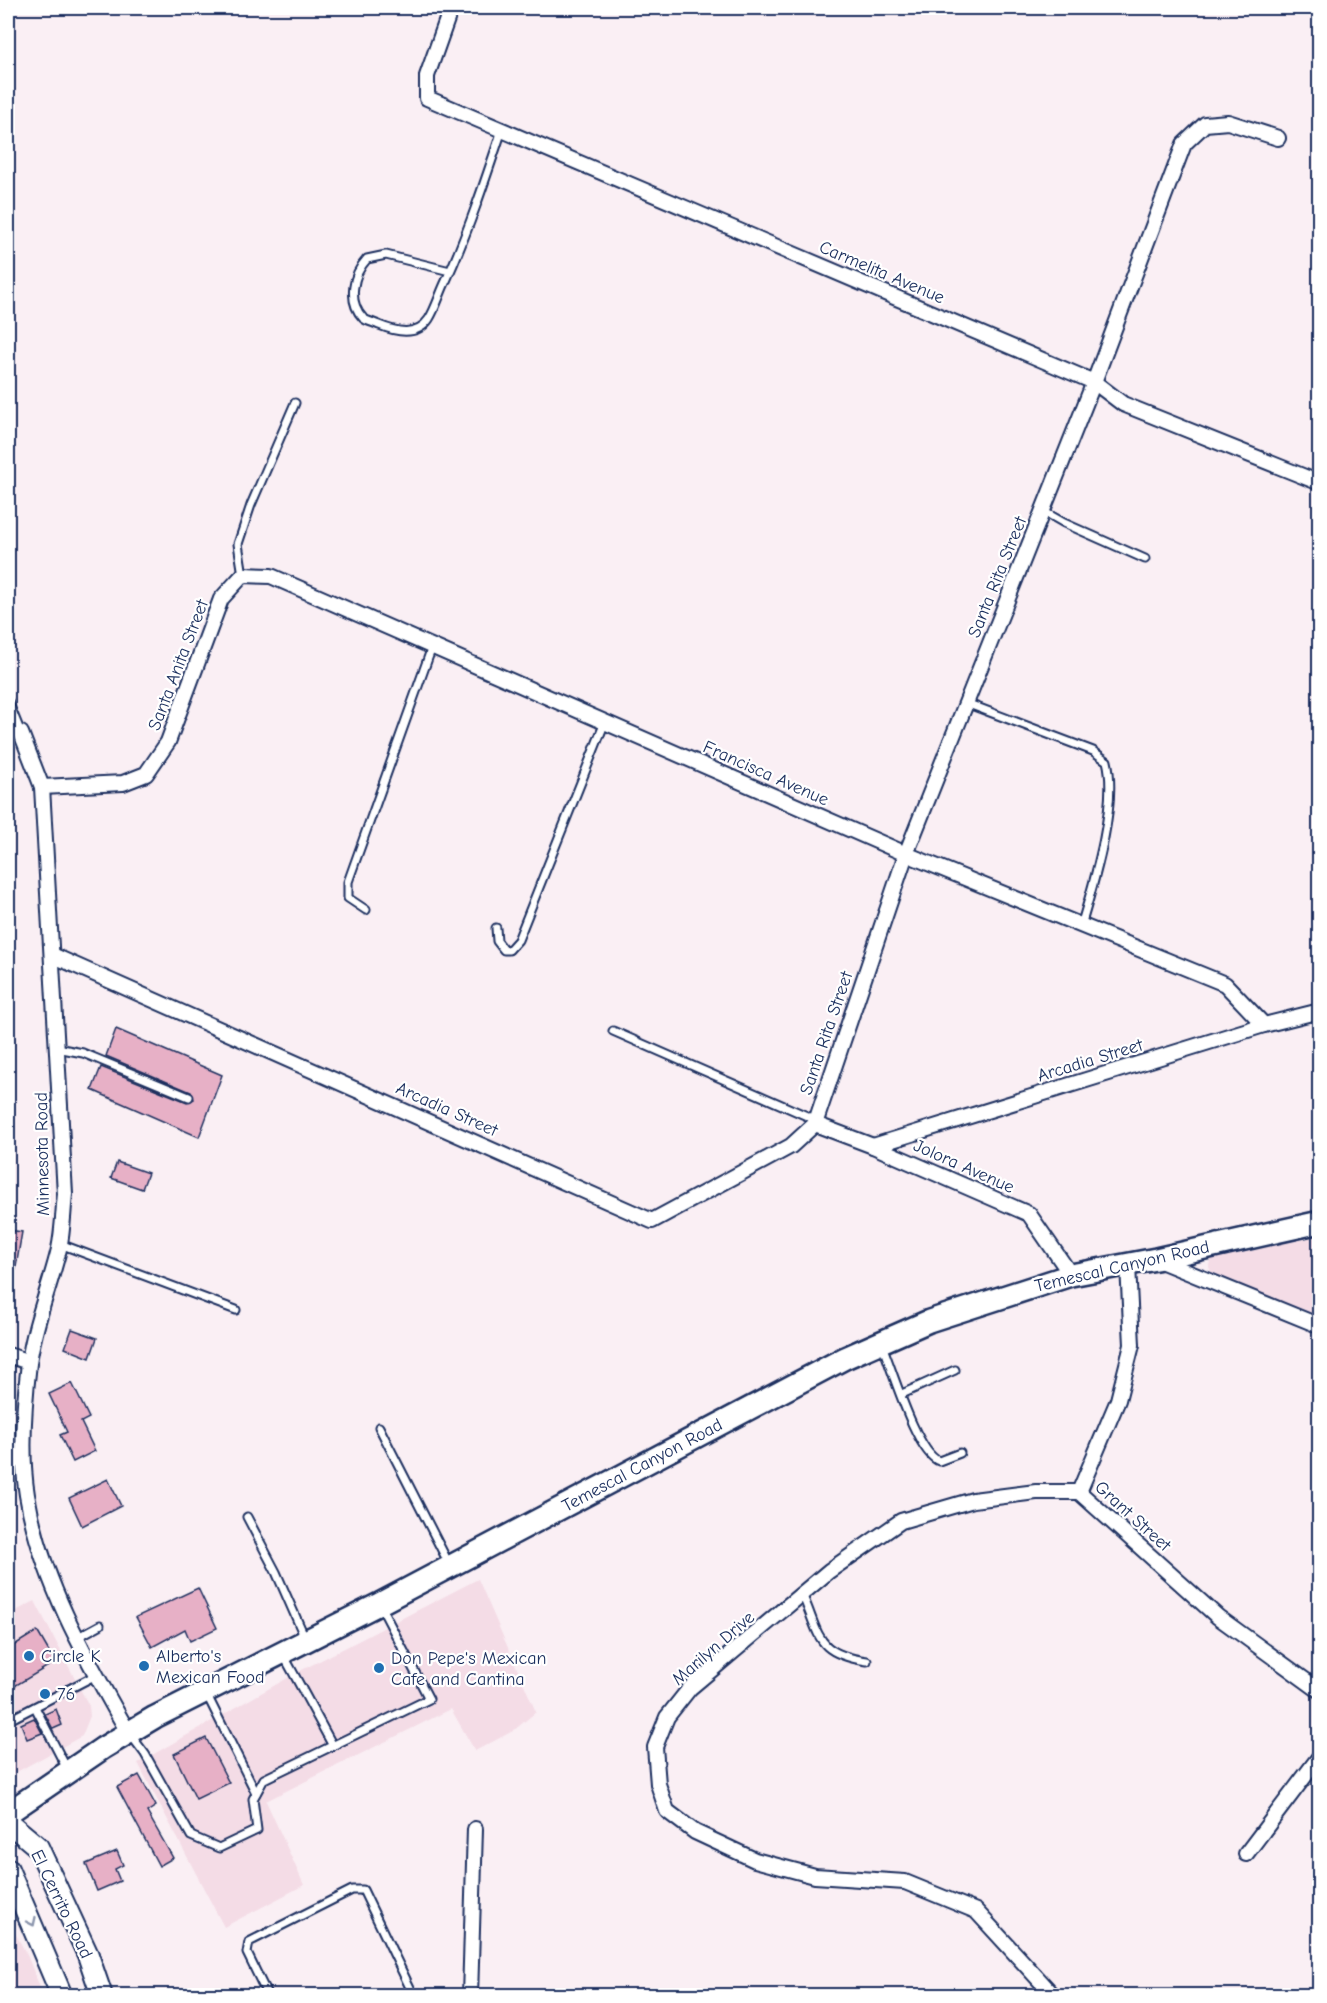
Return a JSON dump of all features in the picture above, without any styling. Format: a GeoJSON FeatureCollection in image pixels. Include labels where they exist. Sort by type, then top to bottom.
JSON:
{"type":"FeatureCollection","features":[{"type":"Feature","properties":{"kind":"main road","name":"Temescal Canyon Road"},"geometry":{"type":"LineString","coordinates":[[8,1813],[128,1732],[450,1567],[845,1358],[985,1301],[1071,1275],[1128,1265],[1320,1222]]}},
{"type":"Feature","properties":{"kind":"main road","name":"El Cerrito Road"},"geometry":{"type":"LineString","coordinates":[[8,1822],[38,1847],[88,1955],[102,1995]]}},
{"type":"Feature","properties":{"kind":"main road","name":"El Cerrito Road"},"geometry":{"type":"LineString","coordinates":[[8,1869],[53,1969],[62,1995]]}},
{"type":"Feature","properties":{"kind":"street","name":"Carmelita Avenue"},"geometry":{"type":"LineString","coordinates":[[451,8],[427,76],[427,98],[1094,382],[1123,404],[1320,483]]}},
{"type":"Feature","properties":{"kind":"street","name":"Santa Rita Street"},"geometry":{"type":"LineString","coordinates":[[815,1122],[906,854],[1094,382],[1184,144],[1205,124],[1228,122],[1278,138]]}},
{"type":"Feature","properties":{"kind":"street","name":"Francisca Avenue"},"geometry":{"type":"LineString","coordinates":[[243,575],[271,576],[906,854],[1225,984],[1264,1025]]}},
{"type":"Feature","properties":{"kind":"street","name":"Santa Anita Street"},"geometry":{"type":"LineString","coordinates":[[42,787],[123,783],[146,774],[168,742],[221,599],[243,575]]}},
{"type":"Feature","properties":{"kind":"street","name":"Minnesota Road"},"geometry":{"type":"LineString","coordinates":[[21,733],[42,787],[64,1194],[60,1244],[29,1362],[24,1426],[26,1493],[38,1542],[54,1589],[128,1732]]}},
{"type":"Feature","properties":{"kind":"street","name":"Arcadia Street"},"geometry":{"type":"LineString","coordinates":[[52,955],[652,1221],[791,1146],[815,1122]]}},
{"type":"Feature","properties":{"kind":"street","name":"Arcadia Street"},"geometry":{"type":"LineString","coordinates":[[873,1146],[1264,1025],[1320,1011]]}},
{"type":"Feature","properties":{"kind":"street","name":"Jolora Avenue"},"geometry":{"type":"LineString","coordinates":[[815,1122],[1029,1215],[1071,1275]]}},
{"type":"Feature","properties":{"kind":"street"},"geometry":{"type":"LineString","coordinates":[[1156,1259],[1320,1326]]}},
{"type":"Feature","properties":{"kind":"street","name":"Grant Street"},"geometry":{"type":"LineString","coordinates":[[1128,1265],[1131,1345],[1118,1400],[1079,1492],[1218,1617],[1320,1691]]}},
{"type":"Feature","properties":{"kind":"street"},"geometry":{"type":"LineString","coordinates":[[8,1355],[29,1362]]}},
{"type":"Feature","properties":{"kind":"street","name":"Marilyn Drive"},"geometry":{"type":"LineString","coordinates":[[1054,1995],[976,1911],[905,1882],[815,1876],[755,1860],[695,1832],[667,1812],[658,1784],[655,1747],[667,1716],[690,1688],[802,1594],[901,1521],[973,1500],[1036,1492],[1079,1492]]}},
{"type":"Feature","properties":{"kind":"street"},"geometry":{"type":"LineString","coordinates":[[1246,1854],[1320,1756]]}},
{"type":"Feature","properties":{"kind":"street"},"geometry":{"type":"LineString","coordinates":[[470,1995],[475,1829]]}},
{"type":"Feature","properties":{"kind":"lane"},"geometry":{"type":"LineString","coordinates":[[450,271],[386,255],[367,259],[355,277],[353,290],[357,308],[363,319],[399,333],[418,329],[429,320],[450,271],[474,213],[502,130]]}},
{"type":"Feature","properties":{"kind":"lane"},"geometry":{"type":"LineString","coordinates":[[243,575],[238,544],[251,505],[294,403]]}},
{"type":"Feature","properties":{"kind":"lane"},"geometry":{"type":"LineString","coordinates":[[1043,510],[1064,523],[1145,559]]}},
{"type":"Feature","properties":{"kind":"lane"},"geometry":{"type":"LineString","coordinates":[[366,910],[348,898],[348,882],[432,646]]}},
{"type":"Feature","properties":{"kind":"lane","name":"Minnesota Road"},"geometry":{"type":"LineString","coordinates":[[8,701],[21,733]]}},
{"type":"Feature","properties":{"kind":"lane"},"geometry":{"type":"LineString","coordinates":[[966,703],[1093,751],[1107,761],[1111,776],[1110,795],[1096,873],[1081,926]]}},
{"type":"Feature","properties":{"kind":"lane"},"geometry":{"type":"LineString","coordinates":[[496,928],[497,941],[504,950],[509,950],[518,939],[605,722]]}},
{"type":"Feature","properties":{"kind":"lane"},"geometry":{"type":"LineString","coordinates":[[613,1031],[815,1122]]}},
{"type":"Feature","properties":{"kind":"lane"},"geometry":{"type":"LineString","coordinates":[[57,1048],[83,1053],[189,1097]]}},
{"type":"Feature","properties":{"kind":"lane"},"geometry":{"type":"LineString","coordinates":[[60,1244],[236,1310]]}},
{"type":"Feature","properties":{"kind":"lane"},"geometry":{"type":"LineString","coordinates":[[881,1342],[920,1442],[933,1459],[939,1461],[960,1453]]}},
{"type":"Feature","properties":{"kind":"lane"},"geometry":{"type":"LineString","coordinates":[[902,1394],[955,1370]]}},
{"type":"Feature","properties":{"kind":"lane"},"geometry":{"type":"LineString","coordinates":[[379,1427],[450,1567]]}},
{"type":"Feature","properties":{"kind":"lane"},"geometry":{"type":"LineString","coordinates":[[247,1517],[276,1572],[306,1641]]}},
{"type":"Feature","properties":{"kind":"lane"},"geometry":{"type":"LineString","coordinates":[[802,1594],[824,1645],[835,1654],[867,1661]]}},
{"type":"Feature","properties":{"kind":"lane"},"geometry":{"type":"LineString","coordinates":[[128,1732],[145,1754],[191,1836],[219,1848],[256,1830],[254,1799],[264,1779],[429,1699],[379,1604]]}},
{"type":"Feature","properties":{"kind":"lane"},"geometry":{"type":"LineString","coordinates":[[78,1637],[100,1625]]}},
{"type":"Feature","properties":{"kind":"lane"},"geometry":{"type":"LineString","coordinates":[[282,1653],[333,1746]]}},
{"type":"Feature","properties":{"kind":"lane"},"geometry":{"type":"LineString","coordinates":[[13,1718],[98,1674]]}},
{"type":"Feature","properties":{"kind":"lane"},"geometry":{"type":"LineString","coordinates":[[206,1693],[256,1793]]}},
{"type":"Feature","properties":{"kind":"lane"},"geometry":{"type":"LineString","coordinates":[[35,1707],[68,1772]]}},
{"type":"Feature","properties":{"kind":"lane"},"geometry":{"type":"LineString","coordinates":[[268,1995],[247,1953],[249,1942],[352,1890],[363,1890],[414,1995]]}},
{"type":"Feature","properties":{"kind":"shaded area"},"geometry":{"type":"Polygon","coordinates":[[[1319,1236],[1319,1317],[1212,1274],[1209,1267],[1210,1259],[1319,1236]]]}},
{"type":"Feature","properties":{"kind":"shaded area"},"geometry":{"type":"Polygon","coordinates":[[[478,1579],[536,1712],[513,1731],[475,1751],[451,1709],[266,1801],[304,1885],[224,1927],[138,1763],[300,1671],[478,1579]]]}},
{"type":"Feature","properties":{"kind":"shaded area","name":"76"},"geometry":{"type":"Polygon","coordinates":[[[35,1601],[89,1706],[90,1716],[82,1736],[13,1774],[8,1744],[8,1615],[35,1601]]]}},
{"type":"Feature","properties":{"kind":"shaded area"},"geometry":{"type":"Polygon","coordinates":[[[8,1920],[27,1955],[43,1995],[8,1995],[8,1920]]]}},
{"type":"Feature","properties":{"kind":"building"},"geometry":{"type":"Polygon","coordinates":[[[116,1029],[222,1075],[199,1137],[92,1090],[101,1067],[187,1102],[194,1099],[191,1092],[106,1056],[116,1029]]]}},
{"type":"Feature","properties":{"kind":"building"},"geometry":{"type":"Polygon","coordinates":[[[117,1162],[148,1173],[142,1189],[111,1178],[117,1162]]]}},
{"type":"Feature","properties":{"kind":"building"},"geometry":{"type":"Polygon","coordinates":[[[8,1230],[22,1232],[15,1273],[8,1272],[8,1230]]]}},
{"type":"Feature","properties":{"kind":"building"},"geometry":{"type":"Polygon","coordinates":[[[72,1329],[97,1338],[90,1358],[65,1348],[72,1329]]]}},
{"type":"Feature","properties":{"kind":"building"},"geometry":{"type":"Polygon","coordinates":[[[72,1383],[89,1418],[81,1422],[95,1451],[73,1462],[60,1435],[67,1432],[49,1394],[72,1383]]]}},
{"type":"Feature","properties":{"kind":"building"},"geometry":{"type":"Polygon","coordinates":[[[108,1479],[121,1506],[82,1526],[69,1498],[108,1479]]]}},
{"type":"Feature","properties":{"kind":"building"},"geometry":{"type":"Polygon","coordinates":[[[198,1588],[217,1628],[190,1641],[185,1629],[152,1647],[136,1617],[198,1588]]]}},
{"type":"Feature","properties":{"kind":"building","name":"Circle K"},"geometry":{"type":"Polygon","coordinates":[[[37,1631],[55,1662],[8,1690],[8,1649],[37,1631]]]}},
{"type":"Feature","properties":{"kind":"building"},"geometry":{"type":"Polygon","coordinates":[[[56,1709],[62,1725],[53,1729],[45,1714],[56,1709]]]}},
{"type":"Feature","properties":{"kind":"building"},"geometry":{"type":"Polygon","coordinates":[[[34,1718],[42,1733],[27,1739],[21,1724],[34,1718]]]}},
{"type":"Feature","properties":{"kind":"building"},"geometry":{"type":"Polygon","coordinates":[[[206,1738],[229,1783],[196,1799],[174,1754],[206,1738]]]}},
{"type":"Feature","properties":{"kind":"building"},"geometry":{"type":"Polygon","coordinates":[[[139,1775],[156,1806],[147,1812],[173,1858],[159,1866],[117,1787],[139,1775]]]}},
{"type":"Feature","properties":{"kind":"building"},"geometry":{"type":"Polygon","coordinates":[[[117,1851],[123,1865],[115,1869],[120,1881],[97,1891],[86,1864],[117,1851]]]}},
{"type":"Feature","properties":{"kind":"place","name":"Circle K"},"geometry":{"type":"Point","coordinates":[29,1656]}},
{"type":"Feature","properties":{"kind":"place","name":"Alberto's Mexican Food"},"geometry":{"type":"Point","coordinates":[144,1666]}},
{"type":"Feature","properties":{"kind":"place","name":"Don Pepe's Mexican Cafe and Cantina"},"geometry":{"type":"Point","coordinates":[379,1668]}},
{"type":"Feature","properties":{"kind":"place","name":"76"},"geometry":{"type":"Point","coordinates":[45,1694]}}]}
